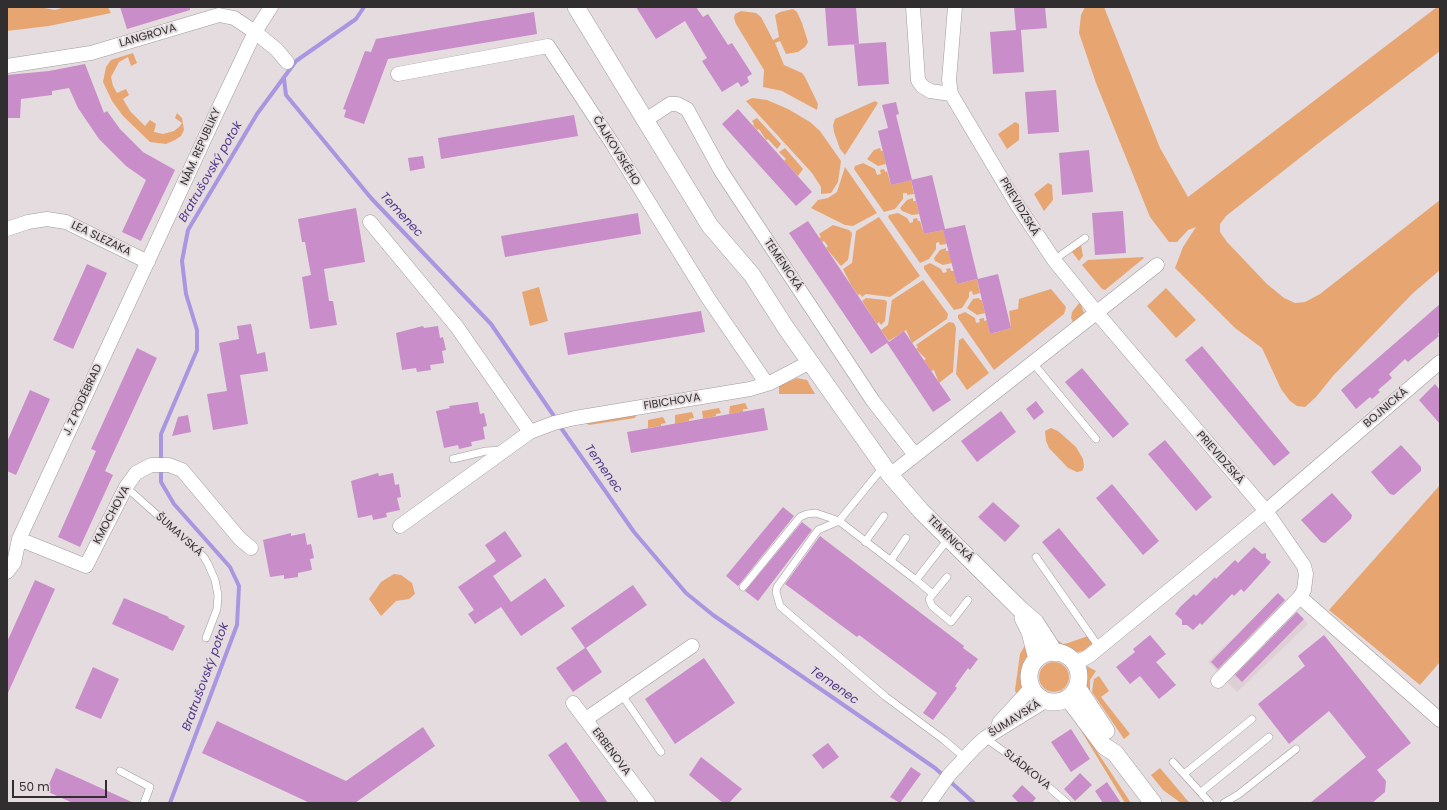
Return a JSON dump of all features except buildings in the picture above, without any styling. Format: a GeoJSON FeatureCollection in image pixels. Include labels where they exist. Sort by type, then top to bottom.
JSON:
{"type":"FeatureCollection","features":[{"type":"Feature","properties":{"kind":"street"},"geometry":{"type":"LineString","coordinates":[[255,32],[271,7]]}},
{"type":"Feature","properties":{"kind":"street","name":"TEMENICKÁ"},"geometry":{"type":"LineString","coordinates":[[576,7],[710,226],[752,275],[786,328],[887,470],[921,511],[1035,622],[1055,653],[1066,656],[1074,664]]}},
{"type":"Feature","properties":{"kind":"street"},"geometry":{"type":"LineString","coordinates":[[913,7],[918,80],[922,86],[930,91],[951,94]]}},
{"type":"Feature","properties":{"kind":"street","name":"PRIEVIDZSKÁ"},"geometry":{"type":"LineString","coordinates":[[955,7],[949,80],[951,94],[1016,203],[1054,260],[1097,313],[1266,511],[1304,566],[1306,582],[1300,597],[1218,681]]}},
{"type":"Feature","properties":{"kind":"street","name":"LANGROVA"},"geometry":{"type":"LineString","coordinates":[[7,66],[91,53],[219,15],[234,13],[277,50],[287,62]]}},
{"type":"Feature","properties":{"kind":"street","name":"NÁM. REPUBLIKY"},"geometry":{"type":"LineString","coordinates":[[148,262],[255,32]]}},
{"type":"Feature","properties":{"kind":"street","name":"ČAJKOVSKÉHO"},"geometry":{"type":"LineString","coordinates":[[398,74],[548,46],[612,143],[708,298],[767,384]]}},
{"type":"Feature","properties":{"kind":"street","name":"TEMENICKÁ"},"geometry":{"type":"LineString","coordinates":[[644,120],[670,104],[677,104],[687,109],[721,171],[873,401],[915,455]]}},
{"type":"Feature","properties":{"kind":"street","name":"LEA SLEZAKA"},"geometry":{"type":"LineString","coordinates":[[7,229],[42,220],[66,222],[148,262]]}},
{"type":"Feature","properties":{"kind":"street"},"geometry":{"type":"LineString","coordinates":[[370,222],[457,327],[530,432]]}},
{"type":"Feature","properties":{"kind":"street","name":"J. Z PODĚBRAD"},"geometry":{"type":"LineString","coordinates":[[7,572],[14,564],[19,539],[148,262]]}},
{"type":"Feature","properties":{"kind":"street"},"geometry":{"type":"LineString","coordinates":[[887,470],[915,455],[1157,266]]}},
{"type":"Feature","properties":{"kind":"street","name":"FIBICHOVA"},"geometry":{"type":"LineString","coordinates":[[400,526],[530,432],[558,422],[750,389],[767,384],[810,362]]}},
{"type":"Feature","properties":{"kind":"street","name":"BOJNICKÁ"},"geometry":{"type":"LineString","coordinates":[[1266,511],[1440,362]]}},
{"type":"Feature","properties":{"kind":"street","name":"KMOCHOVA"},"geometry":{"type":"LineString","coordinates":[[19,539],[86,566],[126,487],[136,473],[151,465],[169,465],[182,470],[240,539],[251,548]]}},
{"type":"Feature","properties":{"kind":"street"},"geometry":{"type":"LineString","coordinates":[[1055,653],[1043,655],[1037,659],[1029,673],[1031,688],[1040,698],[1045,701],[1059,702],[1072,692],[1078,675],[1074,664],[1089,656],[1266,511]]}},
{"type":"Feature","properties":{"kind":"street","name":"J. Z PODĚBRAD"},"geometry":{"type":"LineString","coordinates":[[7,552],[19,539]]}},
{"type":"Feature","properties":{"kind":"street"},"geometry":{"type":"LineString","coordinates":[[1300,597],[1440,720]]}},
{"type":"Feature","properties":{"kind":"street","name":"TEMENICKÁ"},"geometry":{"type":"LineString","coordinates":[[1021,610],[1030,632],[1037,659]]}},
{"type":"Feature","properties":{"kind":"street"},"geometry":{"type":"LineString","coordinates":[[586,719],[692,646]]}},
{"type":"Feature","properties":{"kind":"street","name":"ŠUMAVSKÁ"},"geometry":{"type":"LineString","coordinates":[[928,803],[964,757],[985,738],[1031,688]]}},
{"type":"Feature","properties":{"kind":"street"},"geometry":{"type":"LineString","coordinates":[[1072,692],[1112,741],[1115,753],[1153,803]]}},
{"type":"Feature","properties":{"kind":"street","name":"ŠUMAVSKÁ"},"geometry":{"type":"LineString","coordinates":[[985,738],[1045,701]]}},
{"type":"Feature","properties":{"kind":"street","name":"ERBENOVA"},"geometry":{"type":"LineString","coordinates":[[573,703],[648,803]]}},
{"type":"Feature","properties":{"kind":"lane"},"geometry":{"type":"LineString","coordinates":[[1054,260],[1086,238]]}},
{"type":"Feature","properties":{"kind":"lane"},"geometry":{"type":"LineString","coordinates":[[1033,363],[1096,439]]}},
{"type":"Feature","properties":{"kind":"lane"},"geometry":{"type":"LineString","coordinates":[[453,459],[486,451],[505,450]]}},
{"type":"Feature","properties":{"kind":"lane"},"geometry":{"type":"LineString","coordinates":[[887,470],[839,522],[818,530],[777,587],[776,592],[780,606],[886,697],[944,740],[964,757]]}},
{"type":"Feature","properties":{"kind":"lane","name":"ŠUMAVSKÁ"},"geometry":{"type":"LineString","coordinates":[[126,487],[204,557],[208,564],[215,580],[218,595],[217,609],[206,638]]}},
{"type":"Feature","properties":{"kind":"lane"},"geometry":{"type":"LineString","coordinates":[[744,587],[800,517],[807,514],[816,513],[839,522],[891,560],[933,594]]}},
{"type":"Feature","properties":{"kind":"lane"},"geometry":{"type":"LineString","coordinates":[[865,542],[884,516]]}},
{"type":"Feature","properties":{"kind":"lane"},"geometry":{"type":"LineString","coordinates":[[891,560],[906,538]]}},
{"type":"Feature","properties":{"kind":"lane"},"geometry":{"type":"LineString","coordinates":[[916,580],[949,538]]}},
{"type":"Feature","properties":{"kind":"lane"},"geometry":{"type":"LineString","coordinates":[[1036,557],[1099,647]]}},
{"type":"Feature","properties":{"kind":"lane"},"geometry":{"type":"LineString","coordinates":[[947,578],[933,594],[930,599],[930,603],[951,622],[968,600]]}},
{"type":"Feature","properties":{"kind":"lane"},"geometry":{"type":"LineString","coordinates":[[622,695],[661,752]]}},
{"type":"Feature","properties":{"kind":"lane"},"geometry":{"type":"LineString","coordinates":[[1184,774],[1252,719]]}},
{"type":"Feature","properties":{"kind":"lane"},"geometry":{"type":"LineString","coordinates":[[1201,792],[1269,737]]}},
{"type":"Feature","properties":{"kind":"lane","name":"SLÁDKOVA"},"geometry":{"type":"LineString","coordinates":[[985,738],[1022,764],[1067,803]]}},
{"type":"Feature","properties":{"kind":"lane"},"geometry":{"type":"LineString","coordinates":[[1224,803],[1239,794],[1296,749]]}},
{"type":"Feature","properties":{"kind":"lane"},"geometry":{"type":"LineString","coordinates":[[1173,762],[1210,803]]}},
{"type":"Feature","properties":{"kind":"lane"},"geometry":{"type":"LineString","coordinates":[[120,771],[150,787],[144,803]]}},
{"type":"Feature","properties":{"kind":"shaded area"},"geometry":{"type":"Polygon","coordinates":[[[7,7],[39,7],[55,10],[65,7],[108,7],[111,13],[49,26],[7,31],[7,7]]]}},
{"type":"Feature","properties":{"kind":"shaded area"},"geometry":{"type":"Polygon","coordinates":[[[1085,7],[1104,7],[1160,148],[1188,197],[1437,7],[1440,7],[1440,51],[1320,142],[1226,216],[1220,224],[1220,232],[1227,242],[1267,284],[1284,298],[1295,303],[1305,302],[1320,294],[1440,200],[1440,270],[1413,293],[1305,407],[1297,406],[1290,401],[1281,389],[1262,348],[1235,328],[1175,268],[1183,247],[1196,227],[1188,230],[1177,242],[1169,242],[1150,217],[1096,83],[1079,33],[1081,15],[1085,7]]]}},
{"type":"Feature","properties":{"kind":"shaded area"},"geometry":{"type":"Polygon","coordinates":[[[793,9],[797,12],[802,23],[808,42],[805,47],[798,52],[786,54],[780,41],[775,43],[784,65],[802,73],[805,77],[818,104],[817,110],[782,91],[763,87],[764,70],[736,24],[734,18],[735,14],[741,11],[756,13],[761,17],[773,40],[779,37],[775,15],[780,12],[793,9]]]}},
{"type":"Feature","properties":{"kind":"shaded area"},"geometry":{"type":"Polygon","coordinates":[[[133,53],[137,63],[131,66],[128,57],[119,62],[111,77],[113,86],[117,93],[126,89],[129,95],[123,99],[130,111],[145,126],[150,120],[156,124],[154,132],[163,134],[174,131],[182,123],[175,118],[177,113],[182,118],[184,130],[181,136],[166,144],[150,142],[123,116],[112,101],[103,82],[106,67],[111,60],[133,53]]]}},
{"type":"Feature","properties":{"kind":"shaded area"},"geometry":{"type":"Polygon","coordinates":[[[752,98],[767,100],[788,109],[810,122],[820,131],[841,161],[838,182],[831,193],[821,194],[821,187],[812,173],[746,101],[752,98]]]}},
{"type":"Feature","properties":{"kind":"shaded area"},"geometry":{"type":"Polygon","coordinates":[[[875,101],[878,103],[845,155],[840,149],[834,132],[833,125],[835,119],[875,101]]]}},
{"type":"Feature","properties":{"kind":"shaded area"},"geometry":{"type":"Polygon","coordinates":[[[757,118],[781,144],[777,149],[768,139],[766,140],[759,129],[757,130],[753,125],[754,124],[752,121],[757,118]]]}},
{"type":"Feature","properties":{"kind":"shaded area"},"geometry":{"type":"Polygon","coordinates":[[[1015,122],[1019,124],[1019,140],[1007,149],[998,134],[1015,122]]]}},
{"type":"Feature","properties":{"kind":"shaded area"},"geometry":{"type":"Polygon","coordinates":[[[785,148],[803,169],[798,176],[784,161],[786,159],[779,152],[785,148]]]}},
{"type":"Feature","properties":{"kind":"shaded area"},"geometry":{"type":"Polygon","coordinates":[[[880,148],[881,151],[883,151],[886,164],[878,166],[867,159],[874,150],[880,148]]]}},
{"type":"Feature","properties":{"kind":"shaded area"},"geometry":{"type":"Polygon","coordinates":[[[863,163],[875,169],[877,175],[881,174],[880,170],[884,169],[885,172],[887,171],[891,185],[911,180],[914,194],[907,195],[907,193],[903,193],[903,199],[895,209],[884,212],[854,169],[855,166],[863,163]]]}},
{"type":"Feature","properties":{"kind":"shaded area"},"geometry":{"type":"Polygon","coordinates":[[[845,167],[877,213],[853,226],[845,225],[811,208],[818,200],[828,198],[837,192],[845,167]]]}},
{"type":"Feature","properties":{"kind":"shaded area"},"geometry":{"type":"Polygon","coordinates":[[[1048,183],[1052,185],[1053,200],[1044,211],[1034,194],[1048,183]]]}},
{"type":"Feature","properties":{"kind":"shaded area"},"geometry":{"type":"Polygon","coordinates":[[[913,198],[913,201],[916,201],[919,214],[912,215],[902,211],[900,208],[907,200],[913,198]]]}},
{"type":"Feature","properties":{"kind":"shaded area"},"geometry":{"type":"Polygon","coordinates":[[[898,213],[907,218],[910,223],[913,222],[913,219],[917,218],[918,221],[920,221],[924,234],[943,230],[947,244],[940,245],[939,242],[936,243],[936,249],[929,259],[920,263],[888,217],[889,215],[898,213]]]}},
{"type":"Feature","properties":{"kind":"shaded area"},"geometry":{"type":"Polygon","coordinates":[[[879,217],[920,276],[890,297],[866,294],[862,297],[860,294],[858,295],[851,285],[843,269],[852,263],[856,231],[879,217]]]}},
{"type":"Feature","properties":{"kind":"shaded area"},"geometry":{"type":"Polygon","coordinates":[[[833,225],[849,230],[852,233],[848,260],[841,266],[826,248],[828,246],[819,238],[821,237],[819,234],[833,225]]]}},
{"type":"Feature","properties":{"kind":"shaded area"},"geometry":{"type":"Polygon","coordinates":[[[1081,245],[1083,256],[1079,261],[1072,252],[1081,245]]]}},
{"type":"Feature","properties":{"kind":"shaded area"},"geometry":{"type":"Polygon","coordinates":[[[946,248],[946,251],[949,251],[952,263],[943,265],[935,261],[934,258],[940,250],[946,248]]]}},
{"type":"Feature","properties":{"kind":"shaded area"},"geometry":{"type":"Polygon","coordinates":[[[1144,258],[1105,290],[1102,289],[1082,265],[1088,260],[1144,258]]]}},
{"type":"Feature","properties":{"kind":"shaded area"},"geometry":{"type":"Polygon","coordinates":[[[930,263],[941,269],[943,273],[947,272],[946,269],[950,268],[951,271],[954,271],[957,284],[977,279],[980,293],[973,295],[972,291],[969,292],[969,297],[962,308],[954,310],[924,269],[924,266],[930,263]]]}},
{"type":"Feature","properties":{"kind":"shaded area"},"geometry":{"type":"Polygon","coordinates":[[[923,280],[948,314],[947,319],[912,343],[906,330],[889,341],[881,330],[888,325],[892,300],[923,280]]]}},
{"type":"Feature","properties":{"kind":"shaded area"},"geometry":{"type":"Polygon","coordinates":[[[539,287],[548,321],[530,326],[522,292],[539,287]]]}},
{"type":"Feature","properties":{"kind":"shaded area"},"geometry":{"type":"Polygon","coordinates":[[[1166,288],[1196,320],[1176,338],[1147,306],[1166,288]]]}},
{"type":"Feature","properties":{"kind":"shaded area"},"geometry":{"type":"Polygon","coordinates":[[[1051,289],[1066,307],[1064,314],[994,370],[958,318],[958,315],[965,312],[975,318],[976,323],[980,322],[979,319],[984,318],[984,321],[987,320],[990,334],[1011,328],[1009,311],[1018,309],[1019,299],[1051,289]]]}},
{"type":"Feature","properties":{"kind":"shaded area"},"geometry":{"type":"Polygon","coordinates":[[[866,298],[885,300],[887,302],[885,321],[881,325],[879,322],[877,324],[862,301],[866,298]]]}},
{"type":"Feature","properties":{"kind":"shaded area"},"geometry":{"type":"Polygon","coordinates":[[[979,298],[982,300],[985,313],[977,315],[967,308],[973,299],[979,298]]]}},
{"type":"Feature","properties":{"kind":"shaded area"},"geometry":{"type":"Polygon","coordinates":[[[1080,302],[1084,313],[1074,324],[1071,318],[1072,312],[1080,302]]]}},
{"type":"Feature","properties":{"kind":"shaded area"},"geometry":{"type":"Polygon","coordinates":[[[949,322],[954,323],[956,328],[953,372],[939,383],[934,370],[931,371],[924,360],[926,359],[916,349],[918,347],[916,345],[949,322]]]}},
{"type":"Feature","properties":{"kind":"shaded area"},"geometry":{"type":"Polygon","coordinates":[[[963,338],[989,373],[967,390],[956,374],[959,340],[963,338]]]}},
{"type":"Feature","properties":{"kind":"shaded area"},"geometry":{"type":"Polygon","coordinates":[[[797,378],[807,380],[815,394],[779,394],[779,386],[797,378]]]}},
{"type":"Feature","properties":{"kind":"shaded area"},"geometry":{"type":"Polygon","coordinates":[[[745,403],[748,409],[743,409],[743,412],[729,414],[730,406],[745,403]]]}},
{"type":"Feature","properties":{"kind":"shaded area"},"geometry":{"type":"Polygon","coordinates":[[[719,408],[721,413],[716,414],[716,416],[703,419],[702,411],[719,408]]]}},
{"type":"Feature","properties":{"kind":"shaded area"},"geometry":{"type":"Polygon","coordinates":[[[692,412],[694,418],[689,419],[689,421],[675,424],[675,415],[692,412]]]}},
{"type":"Feature","properties":{"kind":"shaded area"},"geometry":{"type":"Polygon","coordinates":[[[637,413],[635,418],[589,425],[585,422],[637,413]]]}},
{"type":"Feature","properties":{"kind":"shaded area"},"geometry":{"type":"Polygon","coordinates":[[[663,417],[666,423],[661,424],[661,426],[648,428],[648,420],[663,417]]]}},
{"type":"Feature","properties":{"kind":"shaded area"},"geometry":{"type":"Polygon","coordinates":[[[1051,428],[1058,431],[1076,447],[1083,459],[1084,467],[1082,471],[1077,472],[1068,468],[1049,448],[1046,441],[1045,431],[1051,428]]]}},
{"type":"Feature","properties":{"kind":"shaded area"},"geometry":{"type":"Polygon","coordinates":[[[1440,485],[1440,662],[1420,685],[1329,610],[1440,485]]]}},
{"type":"Feature","properties":{"kind":"shaded area"},"geometry":{"type":"Polygon","coordinates":[[[394,574],[401,575],[412,583],[415,594],[409,599],[396,601],[381,616],[369,599],[381,582],[394,574]]]}},
{"type":"Feature","properties":{"kind":"shaded area"},"geometry":{"type":"Polygon","coordinates":[[[1279,594],[1308,624],[1237,692],[1208,662],[1279,594]]]}},
{"type":"Feature","properties":{"kind":"shaded area"},"geometry":{"type":"Polygon","coordinates":[[[1088,636],[1093,643],[1083,651],[1078,652],[1062,647],[1057,640],[1063,644],[1088,636]]]}},
{"type":"Feature","properties":{"kind":"shaded area"},"geometry":{"type":"Polygon","coordinates":[[[1029,644],[1029,659],[1025,668],[1021,689],[1017,696],[1015,690],[1020,654],[1024,647],[1029,644]]]}},
{"type":"Feature","properties":{"kind":"shaded area"},"geometry":{"type":"Polygon","coordinates":[[[1054,662],[1065,666],[1069,677],[1065,688],[1054,692],[1043,688],[1039,677],[1043,666],[1054,662]]]}},
{"type":"Feature","properties":{"kind":"shaded area"},"geometry":{"type":"Polygon","coordinates":[[[1087,666],[1096,671],[1090,680],[1090,696],[1084,683],[1087,666]]]}},
{"type":"Feature","properties":{"kind":"shaded area"},"geometry":{"type":"Polygon","coordinates":[[[1099,676],[1109,691],[1101,697],[1130,734],[1124,739],[1092,692],[1094,679],[1099,676]]]}},
{"type":"Feature","properties":{"kind":"shaded area"},"geometry":{"type":"Polygon","coordinates":[[[1074,719],[1090,741],[1131,803],[1125,803],[1074,719]]]}},
{"type":"Feature","properties":{"kind":"shaded area"},"geometry":{"type":"Polygon","coordinates":[[[1160,768],[1190,803],[1181,803],[1163,790],[1151,775],[1160,768]]]}},
{"type":"Feature","properties":{"kind":"waterway","name":"Bratrušovský potok"},"geometry":{"type":"LineString","coordinates":[[170,803],[237,625],[239,586],[230,567],[174,504],[161,482],[161,434],[197,350],[197,330],[186,294],[182,261],[188,230],[257,114],[296,61],[356,19],[364,7]]}},
{"type":"Feature","properties":{"kind":"waterway","name":"Temenec"},"geometry":{"type":"LineString","coordinates":[[284,79],[286,95],[371,198],[491,324],[556,419]]}},
{"type":"Feature","properties":{"kind":"waterway","name":"Temenec"},"geometry":{"type":"LineString","coordinates":[[559,425],[634,532],[686,593],[713,615],[935,768],[974,803]]}}]}
